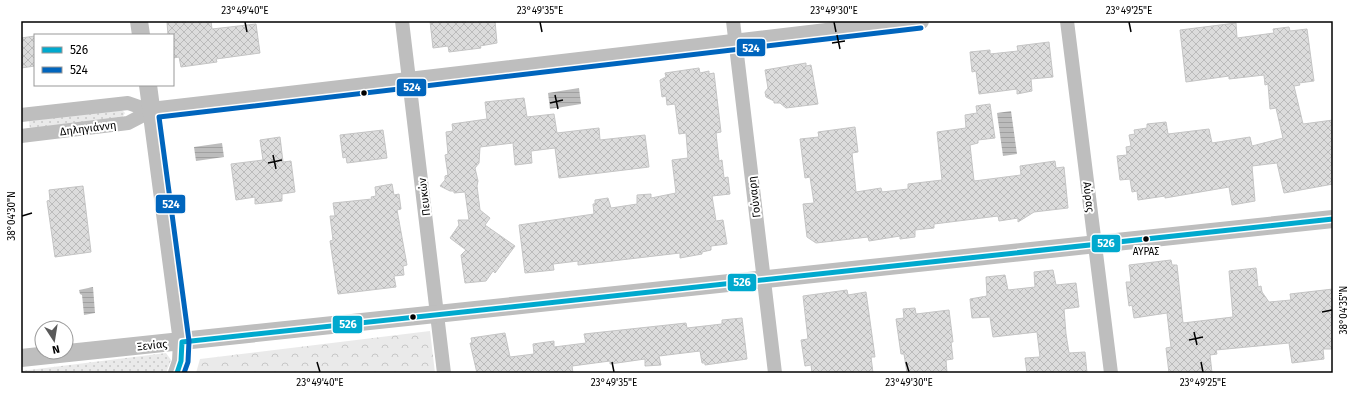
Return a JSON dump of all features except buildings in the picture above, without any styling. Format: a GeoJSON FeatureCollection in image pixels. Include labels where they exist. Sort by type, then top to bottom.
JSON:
{"type":"FeatureCollection","features":[{"type":"Feature","properties":{"kind":"street"},"geometry":{"type":"LineString","coordinates":[[139,21],[141,34]]}},
{"type":"Feature","properties":{"kind":"street","name":"Πευκών"},"geometry":{"type":"LineString","coordinates":[[402,21],[444,373]]}},
{"type":"Feature","properties":{"kind":"street","name":"Γούναρη"},"geometry":{"type":"LineString","coordinates":[[733,21],[775,373]]}},
{"type":"Feature","properties":{"kind":"street","name":"Δηληγιάννη"},"geometry":{"type":"LineString","coordinates":[[21,136],[128,123],[151,111],[920,21]]}},
{"type":"Feature","properties":{"kind":"street","name":"Αύρας"},"geometry":{"type":"LineString","coordinates":[[1067,21],[1111,373]]}},
{"type":"Feature","properties":{"kind":"street"},"geometry":{"type":"LineString","coordinates":[[148,86],[182,342],[181,361],[177,373]]}},
{"type":"Feature","properties":{"kind":"street","name":"Δηληγιάννη"},"geometry":{"type":"LineString","coordinates":[[21,115],[128,103],[151,111]]}},
{"type":"Feature","properties":{"kind":"street","name":"Ξενίας"},"geometry":{"type":"LineString","coordinates":[[21,358],[1333,219]]}},
{"type":"Feature","properties":{"kind":"green space"},"geometry":{"type":"Polygon","coordinates":[[[121,109],[125,113],[122,118],[30,129],[29,121],[121,109]]]}},
{"type":"Feature","properties":{"kind":"green space"},"geometry":{"type":"Polygon","coordinates":[[[430,331],[435,373],[196,373],[200,359],[430,331]]]}},
{"type":"Feature","properties":{"kind":"green space"},"geometry":{"type":"Polygon","coordinates":[[[166,353],[171,360],[166,373],[21,373],[21,371],[166,353]]]}},
{"type":"Feature","properties":{"kind":"shaded area"},"geometry":{"type":"Polygon","coordinates":[[[579,88],[581,104],[550,109],[548,93],[579,88]]]}},
{"type":"Feature","properties":{"kind":"shaded area"},"geometry":{"type":"Polygon","coordinates":[[[1011,111],[1017,154],[1003,156],[997,113],[1011,111]]]}},
{"type":"Feature","properties":{"kind":"shaded area"},"geometry":{"type":"Polygon","coordinates":[[[222,143],[224,157],[196,161],[194,147],[222,143]]]}},
{"type":"Feature","properties":{"kind":"shaded area"},"geometry":{"type":"Polygon","coordinates":[[[93,287],[95,313],[84,315],[82,295],[80,294],[79,290],[93,287]]]}},
{"type":"Feature","properties":{"kind":"transit line","name":"524"},"geometry":{"type":"LineString","coordinates":[[184,373],[188,362],[189,341],[159,117],[921,28]]}},
{"type":"Feature","properties":{"kind":"transit line","name":"526"},"geometry":{"type":"LineString","coordinates":[[177,373],[181,361],[182,342],[1333,219]]}},
{"type":"Feature","properties":{"kind":"place","name":"ΑΥΡΑΣ"},"geometry":{"type":"Point","coordinates":[1146,239]}}]}
